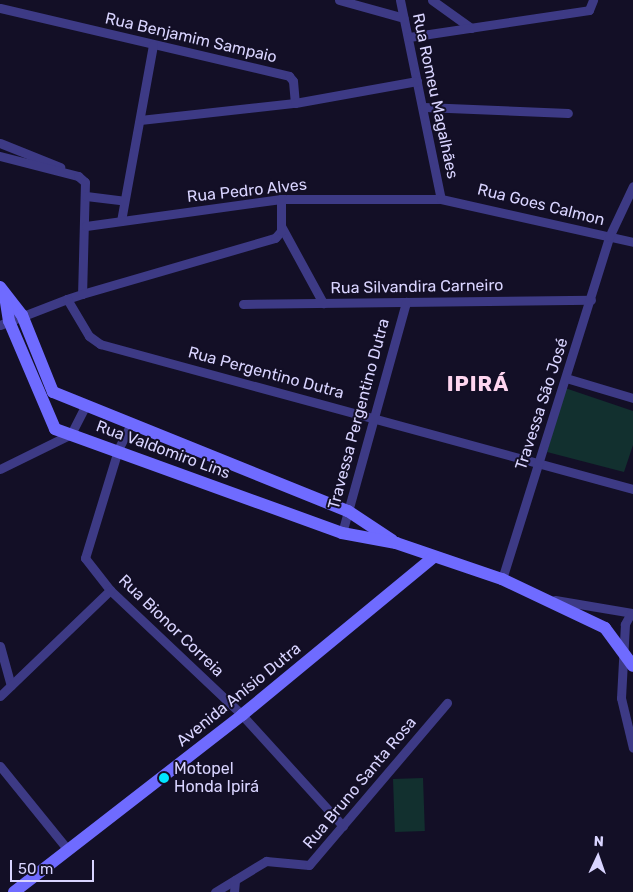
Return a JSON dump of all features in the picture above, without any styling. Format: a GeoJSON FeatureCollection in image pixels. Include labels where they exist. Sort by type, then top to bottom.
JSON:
{"type":"FeatureCollection","features":[{"type":"Feature","properties":{"kind":"street"},"geometry":{"type":"LineString","coordinates":[[339,0],[404,18]]}},
{"type":"Feature","properties":{"kind":"street","name":"Rua Romeu Magalhães"},"geometry":{"type":"LineString","coordinates":[[400,0],[424,107],[441,198]]}},
{"type":"Feature","properties":{"kind":"street"},"geometry":{"type":"LineString","coordinates":[[432,0],[471,28]]}},
{"type":"Feature","properties":{"kind":"street"},"geometry":{"type":"LineString","coordinates":[[409,37],[589,10],[593,0]]}},
{"type":"Feature","properties":{"kind":"street","name":"Rua Benjamim Sampaio"},"geometry":{"type":"LineString","coordinates":[[0,8],[289,76],[295,103]]}},
{"type":"Feature","properties":{"kind":"street"},"geometry":{"type":"LineString","coordinates":[[120,221],[153,45]]}},
{"type":"Feature","properties":{"kind":"street"},"geometry":{"type":"LineString","coordinates":[[140,120],[295,103],[417,81]]}},
{"type":"Feature","properties":{"kind":"street"},"geometry":{"type":"LineString","coordinates":[[424,107],[568,113]]}},
{"type":"Feature","properties":{"kind":"street"},"geometry":{"type":"LineString","coordinates":[[0,143],[78,176],[85,182],[86,226],[82,294]]}},
{"type":"Feature","properties":{"kind":"street"},"geometry":{"type":"LineString","coordinates":[[0,156],[78,176]]}},
{"type":"Feature","properties":{"kind":"street","name":"Travessa São José"},"geometry":{"type":"LineString","coordinates":[[502,579],[591,300],[609,237],[633,186]]}},
{"type":"Feature","properties":{"kind":"street"},"geometry":{"type":"LineString","coordinates":[[86,196],[124,201]]}},
{"type":"Feature","properties":{"kind":"street","name":"Rua Pedro Alves"},"geometry":{"type":"LineString","coordinates":[[86,226],[280,199],[441,198]]}},
{"type":"Feature","properties":{"kind":"street","name":"Rua Goes Calmon"},"geometry":{"type":"LineString","coordinates":[[441,198],[502,209],[633,242]]}},
{"type":"Feature","properties":{"kind":"street"},"geometry":{"type":"LineString","coordinates":[[280,199],[282,226],[322,304]]}},
{"type":"Feature","properties":{"kind":"street"},"geometry":{"type":"LineString","coordinates":[[5,323],[67,298],[275,238],[282,226]]}},
{"type":"Feature","properties":{"kind":"street","name":"Rua Valdomiro Lins"},"geometry":{"type":"LineString","coordinates":[[2,292],[22,315],[53,392],[348,511],[396,543]]}},
{"type":"Feature","properties":{"kind":"street","name":"Rua Valdomiro Lins"},"geometry":{"type":"LineString","coordinates":[[2,292],[5,323],[55,429],[118,450],[342,533],[396,543],[502,579],[593,620],[615,639],[633,666]]}},
{"type":"Feature","properties":{"kind":"street","name":"Rua Pergentino Dutra"},"geometry":{"type":"LineString","coordinates":[[67,298],[89,336],[100,344],[372,416],[538,465],[633,489]]}},
{"type":"Feature","properties":{"kind":"street","name":"Rua Silvandira Carneiro"},"geometry":{"type":"LineString","coordinates":[[243,304],[591,300]]}},
{"type":"Feature","properties":{"kind":"street","name":"Travessa Pergentino Dutra"},"geometry":{"type":"LineString","coordinates":[[342,533],[372,416],[406,302]]}},
{"type":"Feature","properties":{"kind":"street"},"geometry":{"type":"LineString","coordinates":[[566,378],[633,398]]}},
{"type":"Feature","properties":{"kind":"street"},"geometry":{"type":"LineString","coordinates":[[0,469],[71,434],[86,405]]}},
{"type":"Feature","properties":{"kind":"street"},"geometry":{"type":"LineString","coordinates":[[118,450],[132,424]]}},
{"type":"Feature","properties":{"kind":"street","name":"Rua Bionor Correia"},"geometry":{"type":"LineString","coordinates":[[118,450],[84,554],[110,590],[242,715],[342,826]]}},
{"type":"Feature","properties":{"kind":"street","name":"Avenida Anísio Dutra"},"geometry":{"type":"LineString","coordinates":[[14,892],[242,715],[434,557]]}},
{"type":"Feature","properties":{"kind":"street"},"geometry":{"type":"LineString","coordinates":[[0,696],[110,590]]}},
{"type":"Feature","properties":{"kind":"street"},"geometry":{"type":"LineString","coordinates":[[547,599],[632,613],[626,624],[621,698],[633,748]]}},
{"type":"Feature","properties":{"kind":"street"},"geometry":{"type":"LineString","coordinates":[[0,646],[11,686]]}},
{"type":"Feature","properties":{"kind":"street","name":"Rua Bruno Santa Rosa"},"geometry":{"type":"LineString","coordinates":[[215,892],[266,861],[309,866],[447,703]]}},
{"type":"Feature","properties":{"kind":"street"},"geometry":{"type":"LineString","coordinates":[[0,766],[68,850]]}},
{"type":"Feature","properties":{"kind":"street"},"geometry":{"type":"LineString","coordinates":[[234,892],[235,880]]}},
{"type":"Feature","properties":{"kind":"green space"},"geometry":{"type":"Polygon","coordinates":[[[565,388],[633,411],[633,445],[624,472],[547,452],[565,388]]]}},
{"type":"Feature","properties":{"kind":"green space"},"geometry":{"type":"Polygon","coordinates":[[[423,778],[425,831],[395,832],[393,779],[423,778]]]}},
{"type":"Feature","properties":{"kind":"place","name":"Motopel Honda Ipirá"},"geometry":{"type":"Point","coordinates":[164,778]}},
{"type":"Feature","properties":{"kind":"district","name":"IPIRÁ"},"geometry":{"type":"Point","coordinates":[478,384]}}]}
